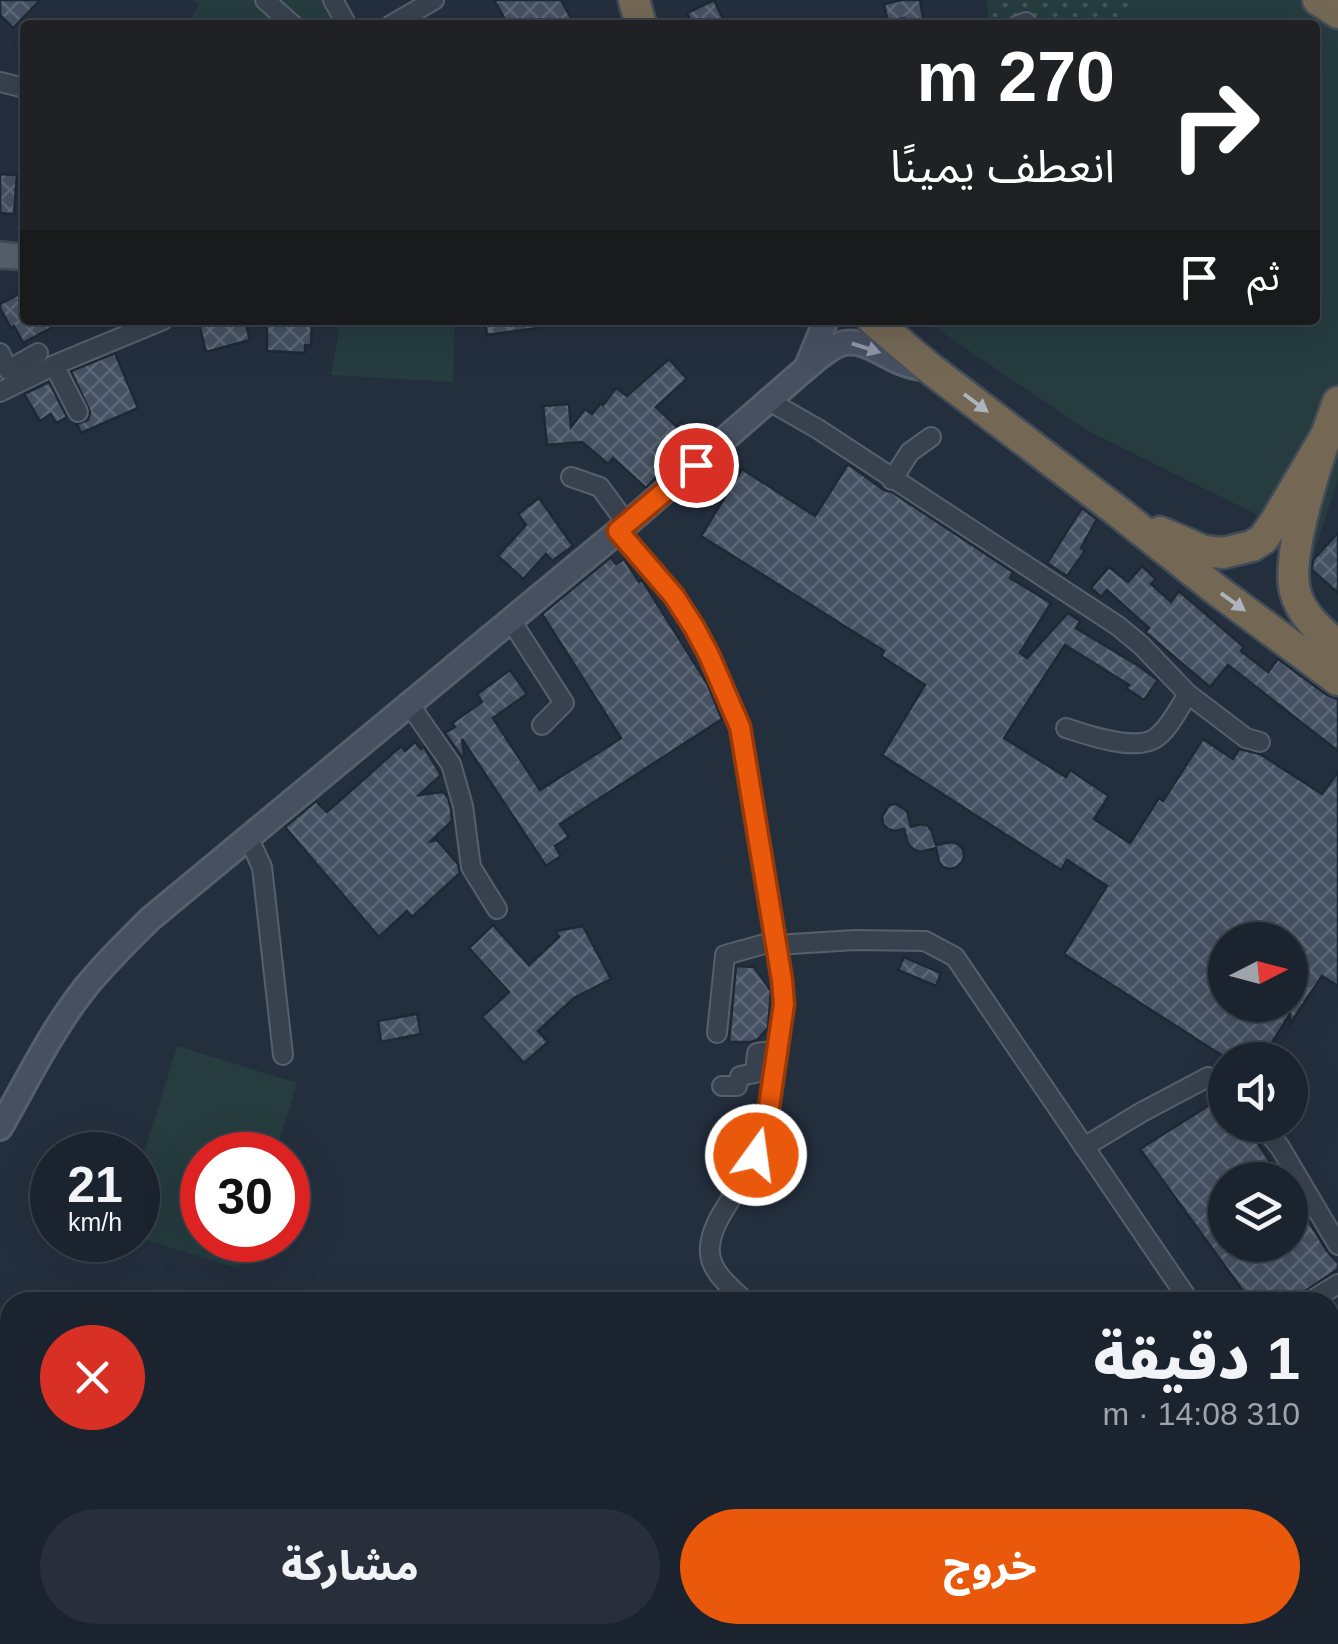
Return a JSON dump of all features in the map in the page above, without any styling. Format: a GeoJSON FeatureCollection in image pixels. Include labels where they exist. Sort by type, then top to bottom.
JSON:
{"type":"FeatureCollection","features":[{"type":"Feature","properties":{"kind":"highway"},"geometry":{"type":"LineString","coordinates":[[1318,0],[1338,13]]}},
{"type":"Feature","properties":{"kind":"highway"},"geometry":{"type":"LineString","coordinates":[[879,325],[932,370],[1338,680]]}},
{"type":"Feature","properties":{"kind":"highway"},"geometry":{"type":"LineString","coordinates":[[1338,402],[1325,438],[1292,571],[1300,604],[1319,630],[1338,646]]}},
{"type":"Feature","properties":{"kind":"highway"},"geometry":{"type":"LineString","coordinates":[[1121,514],[1204,551],[1223,553],[1252,546],[1263,539],[1275,522],[1325,438]]}},
{"type":"Feature","properties":{"kind":"main road"},"geometry":{"type":"LineString","coordinates":[[805,369],[824,325]]}},
{"type":"Feature","properties":{"kind":"main road"},"geometry":{"type":"LineString","coordinates":[[0,1128],[56,1029],[86,988],[150,920],[622,528],[805,369],[840,343],[849,342],[866,345],[903,364],[932,370]]}},
{"type":"Feature","properties":{"kind":"street"},"geometry":{"type":"LineString","coordinates":[[265,0],[287,20]]}},
{"type":"Feature","properties":{"kind":"street"},"geometry":{"type":"LineString","coordinates":[[400,20],[434,0]]}},
{"type":"Feature","properties":{"kind":"street"},"geometry":{"type":"LineString","coordinates":[[0,392],[151,325]]}},
{"type":"Feature","properties":{"kind":"street"},"geometry":{"type":"LineString","coordinates":[[0,353],[8,370],[38,353]]}},
{"type":"Feature","properties":{"kind":"street"},"geometry":{"type":"LineString","coordinates":[[54,365],[78,412]]}},
{"type":"Feature","properties":{"kind":"street"},"geometry":{"type":"LineString","coordinates":[[769,401],[818,429],[1118,626],[1188,694],[1246,738],[1260,742]]}},
{"type":"Feature","properties":{"kind":"street"},"geometry":{"type":"LineString","coordinates":[[892,480],[910,452],[931,437]]}},
{"type":"Feature","properties":{"kind":"street"},"geometry":{"type":"LineString","coordinates":[[571,476],[600,487],[622,528],[674,596],[709,655],[740,727],[784,1004],[768,1114],[756,1155],[711,1234],[710,1259],[736,1292]]}},
{"type":"Feature","properties":{"kind":"street"},"geometry":{"type":"LineString","coordinates":[[510,619],[564,703],[542,726]]}},
{"type":"Feature","properties":{"kind":"street"},"geometry":{"type":"LineString","coordinates":[[1066,728],[1096,739],[1142,744],[1156,738],[1188,694]]}},
{"type":"Feature","properties":{"kind":"street"},"geometry":{"type":"LineString","coordinates":[[409,704],[452,764],[463,806],[471,867],[497,909]]}},
{"type":"Feature","properties":{"kind":"street"},"geometry":{"type":"LineString","coordinates":[[249,838],[262,867],[283,1055]]}},
{"type":"Feature","properties":{"kind":"street"},"geometry":{"type":"LineString","coordinates":[[717,1033],[725,954],[775,943],[855,940],[925,941],[955,957],[1183,1292]]}},
{"type":"Feature","properties":{"kind":"street"},"geometry":{"type":"LineString","coordinates":[[722,1086],[737,1086],[740,1076],[755,1073],[757,1053],[776,1050]]}},
{"type":"Feature","properties":{"kind":"street"},"geometry":{"type":"LineString","coordinates":[[1084,1147],[1208,1078]]}},
{"type":"Feature","properties":{"kind":"street"},"geometry":{"type":"LineString","coordinates":[[1276,1142],[1338,1245]]}},
{"type":"Feature","properties":{"kind":"green space"},"geometry":{"type":"Polygon","coordinates":[[[194,0],[337,0],[347,20],[190,20],[199,5],[194,0]]]}},
{"type":"Feature","properties":{"kind":"green space"},"geometry":{"type":"Polygon","coordinates":[[[987,0],[1138,0],[1129,20],[989,20],[987,0]]]}},
{"type":"Feature","properties":{"kind":"green space"},"geometry":{"type":"Polygon","coordinates":[[[1138,0],[1338,0],[1338,479],[1314,553],[1308,592],[1256,514],[1090,432],[931,325],[1320,325],[1320,20],[1129,20],[1138,0]]]}},
{"type":"Feature","properties":{"kind":"green space"},"geometry":{"type":"Polygon","coordinates":[[[340,325],[455,325],[453,382],[331,375],[340,325]]]}},
{"type":"Feature","properties":{"kind":"green space"},"geometry":{"type":"Polygon","coordinates":[[[177,1046],[297,1083],[282,1132],[180,1132],[180,1250],[160,1244],[160,1132],[151,1132],[177,1046]]]}},
{"type":"Feature","properties":{"kind":"green space"},"geometry":{"type":"Polygon","coordinates":[[[217,1262],[241,1262],[239,1269],[217,1262]]]}},
{"type":"Feature","properties":{"kind":"building"},"geometry":{"type":"Polygon","coordinates":[[[0,0],[40,0],[13,28],[0,15],[0,0]]]}},
{"type":"Feature","properties":{"kind":"building"},"geometry":{"type":"Polygon","coordinates":[[[494,0],[561,0],[572,20],[505,20],[494,0]]]}},
{"type":"Feature","properties":{"kind":"building"},"geometry":{"type":"Polygon","coordinates":[[[714,0],[724,20],[690,20],[687,13],[714,0]]]}},
{"type":"Feature","properties":{"kind":"building"},"geometry":{"type":"Polygon","coordinates":[[[920,0],[923,20],[888,20],[884,4],[920,0]]]}},
{"type":"Feature","properties":{"kind":"building"},"geometry":{"type":"Polygon","coordinates":[[[0,174],[17,175],[14,214],[0,213],[0,174]]]}},
{"type":"Feature","properties":{"kind":"building"},"geometry":{"type":"Polygon","coordinates":[[[20,294],[20,325],[57,325],[25,342],[25,346],[0,304],[20,294]]]}},
{"type":"Feature","properties":{"kind":"building"},"geometry":{"type":"Polygon","coordinates":[[[199,325],[246,325],[250,340],[206,352],[199,325]]]}},
{"type":"Feature","properties":{"kind":"building"},"geometry":{"type":"Polygon","coordinates":[[[267,325],[312,325],[311,346],[305,345],[305,353],[267,351],[267,325]]]}},
{"type":"Feature","properties":{"kind":"building"},"geometry":{"type":"Polygon","coordinates":[[[486,325],[538,325],[538,328],[487,335],[486,325]]]}},
{"type":"Feature","properties":{"kind":"building"},"geometry":{"type":"Polygon","coordinates":[[[115,353],[138,408],[81,433],[77,424],[88,420],[90,412],[71,371],[115,353]]]}},
{"type":"Feature","properties":{"kind":"building"},"geometry":{"type":"Polygon","coordinates":[[[669,359],[687,379],[656,407],[677,427],[681,422],[695,435],[646,488],[613,458],[608,464],[582,442],[547,445],[543,406],[569,404],[571,427],[585,409],[592,414],[616,388],[627,396],[669,359]]]}},
{"type":"Feature","properties":{"kind":"building"},"geometry":{"type":"Polygon","coordinates":[[[49,382],[67,417],[56,423],[51,414],[40,421],[24,394],[49,382]]]}},
{"type":"Feature","properties":{"kind":"building"},"geometry":{"type":"Polygon","coordinates":[[[848,464],[1013,572],[1010,578],[1051,603],[1020,653],[1027,658],[1068,613],[1080,621],[1076,628],[1158,680],[1144,700],[1126,688],[1129,685],[1065,645],[1004,738],[1066,777],[1070,770],[1109,796],[1094,819],[1130,843],[1203,739],[1233,759],[1239,749],[1260,754],[1322,794],[1338,772],[1338,986],[1322,976],[1308,997],[1308,922],[1208,922],[1208,1022],[1285,1022],[1272,1042],[1208,1042],[1208,1047],[1064,954],[1107,886],[1067,860],[1061,870],[882,755],[925,685],[881,656],[884,651],[701,536],[742,469],[815,516],[848,464]]]}},
{"type":"Feature","properties":{"kind":"building"},"geometry":{"type":"Polygon","coordinates":[[[539,498],[573,546],[552,561],[546,554],[523,579],[498,556],[526,525],[518,514],[539,498]]]}},
{"type":"Feature","properties":{"kind":"building"},"geometry":{"type":"Polygon","coordinates":[[[1082,508],[1097,519],[1081,548],[1085,551],[1067,576],[1047,563],[1082,508]]]}},
{"type":"Feature","properties":{"kind":"building"},"geometry":{"type":"Polygon","coordinates":[[[1338,533],[1338,593],[1312,570],[1313,560],[1338,533]]]}},
{"type":"Feature","properties":{"kind":"building"},"geometry":{"type":"Polygon","coordinates":[[[611,557],[616,564],[624,559],[639,582],[642,580],[707,683],[722,719],[560,824],[569,837],[555,846],[561,856],[546,866],[462,739],[462,757],[445,733],[455,727],[452,723],[482,702],[477,694],[510,670],[527,694],[493,718],[540,790],[621,738],[542,614],[611,557]]]}},
{"type":"Feature","properties":{"kind":"building"},"geometry":{"type":"Polygon","coordinates":[[[1142,566],[1156,579],[1151,584],[1171,602],[1179,591],[1268,672],[1278,659],[1338,699],[1338,751],[1228,665],[1210,687],[1145,632],[1149,628],[1107,590],[1101,597],[1091,588],[1109,567],[1128,582],[1142,566]]]}},
{"type":"Feature","properties":{"kind":"building"},"geometry":{"type":"Polygon","coordinates":[[[415,742],[421,749],[424,747],[441,775],[419,795],[443,792],[451,809],[452,821],[431,841],[437,840],[458,864],[460,873],[412,917],[407,911],[379,937],[285,827],[316,801],[327,812],[401,746],[405,751],[415,742]]]}},
{"type":"Feature","properties":{"kind":"building"},"geometry":{"type":"Polygon","coordinates":[[[896,804],[907,811],[911,827],[928,826],[936,845],[958,844],[963,849],[962,862],[950,869],[943,867],[936,848],[920,852],[908,844],[904,829],[888,829],[882,817],[889,805],[896,804]]]}},
{"type":"Feature","properties":{"kind":"building"},"geometry":{"type":"Polygon","coordinates":[[[493,925],[529,965],[559,937],[556,931],[583,926],[611,979],[574,998],[538,1031],[548,1042],[524,1063],[482,1017],[509,992],[469,948],[493,925]]]}},
{"type":"Feature","properties":{"kind":"building"},"geometry":{"type":"Polygon","coordinates":[[[904,957],[941,973],[936,986],[898,970],[904,957]]]}},
{"type":"Feature","properties":{"kind":"building"},"geometry":{"type":"Polygon","coordinates":[[[736,966],[754,967],[771,991],[768,1028],[751,1042],[729,1042],[736,966]]]}},
{"type":"Feature","properties":{"kind":"building"},"geometry":{"type":"Polygon","coordinates":[[[417,1014],[421,1034],[381,1042],[378,1021],[417,1014]]]}},
{"type":"Feature","properties":{"kind":"building"},"geometry":{"type":"Polygon","coordinates":[[[1208,1106],[1208,1142],[1257,1142],[1270,1162],[1208,1162],[1208,1243],[1140,1149],[1208,1106]]]}},
{"type":"Feature","properties":{"kind":"building"},"geometry":{"type":"Polygon","coordinates":[[[1308,1220],[1338,1263],[1338,1269],[1304,1292],[1244,1292],[1222,1262],[1308,1262],[1308,1220]]]}},
{"type":"Feature","properties":{"kind":"route"},"geometry":{"type":"LineString","coordinates":[[696,465],[618,531],[674,596],[694,627],[740,727],[784,1004],[768,1114],[756,1155]]}}]}
